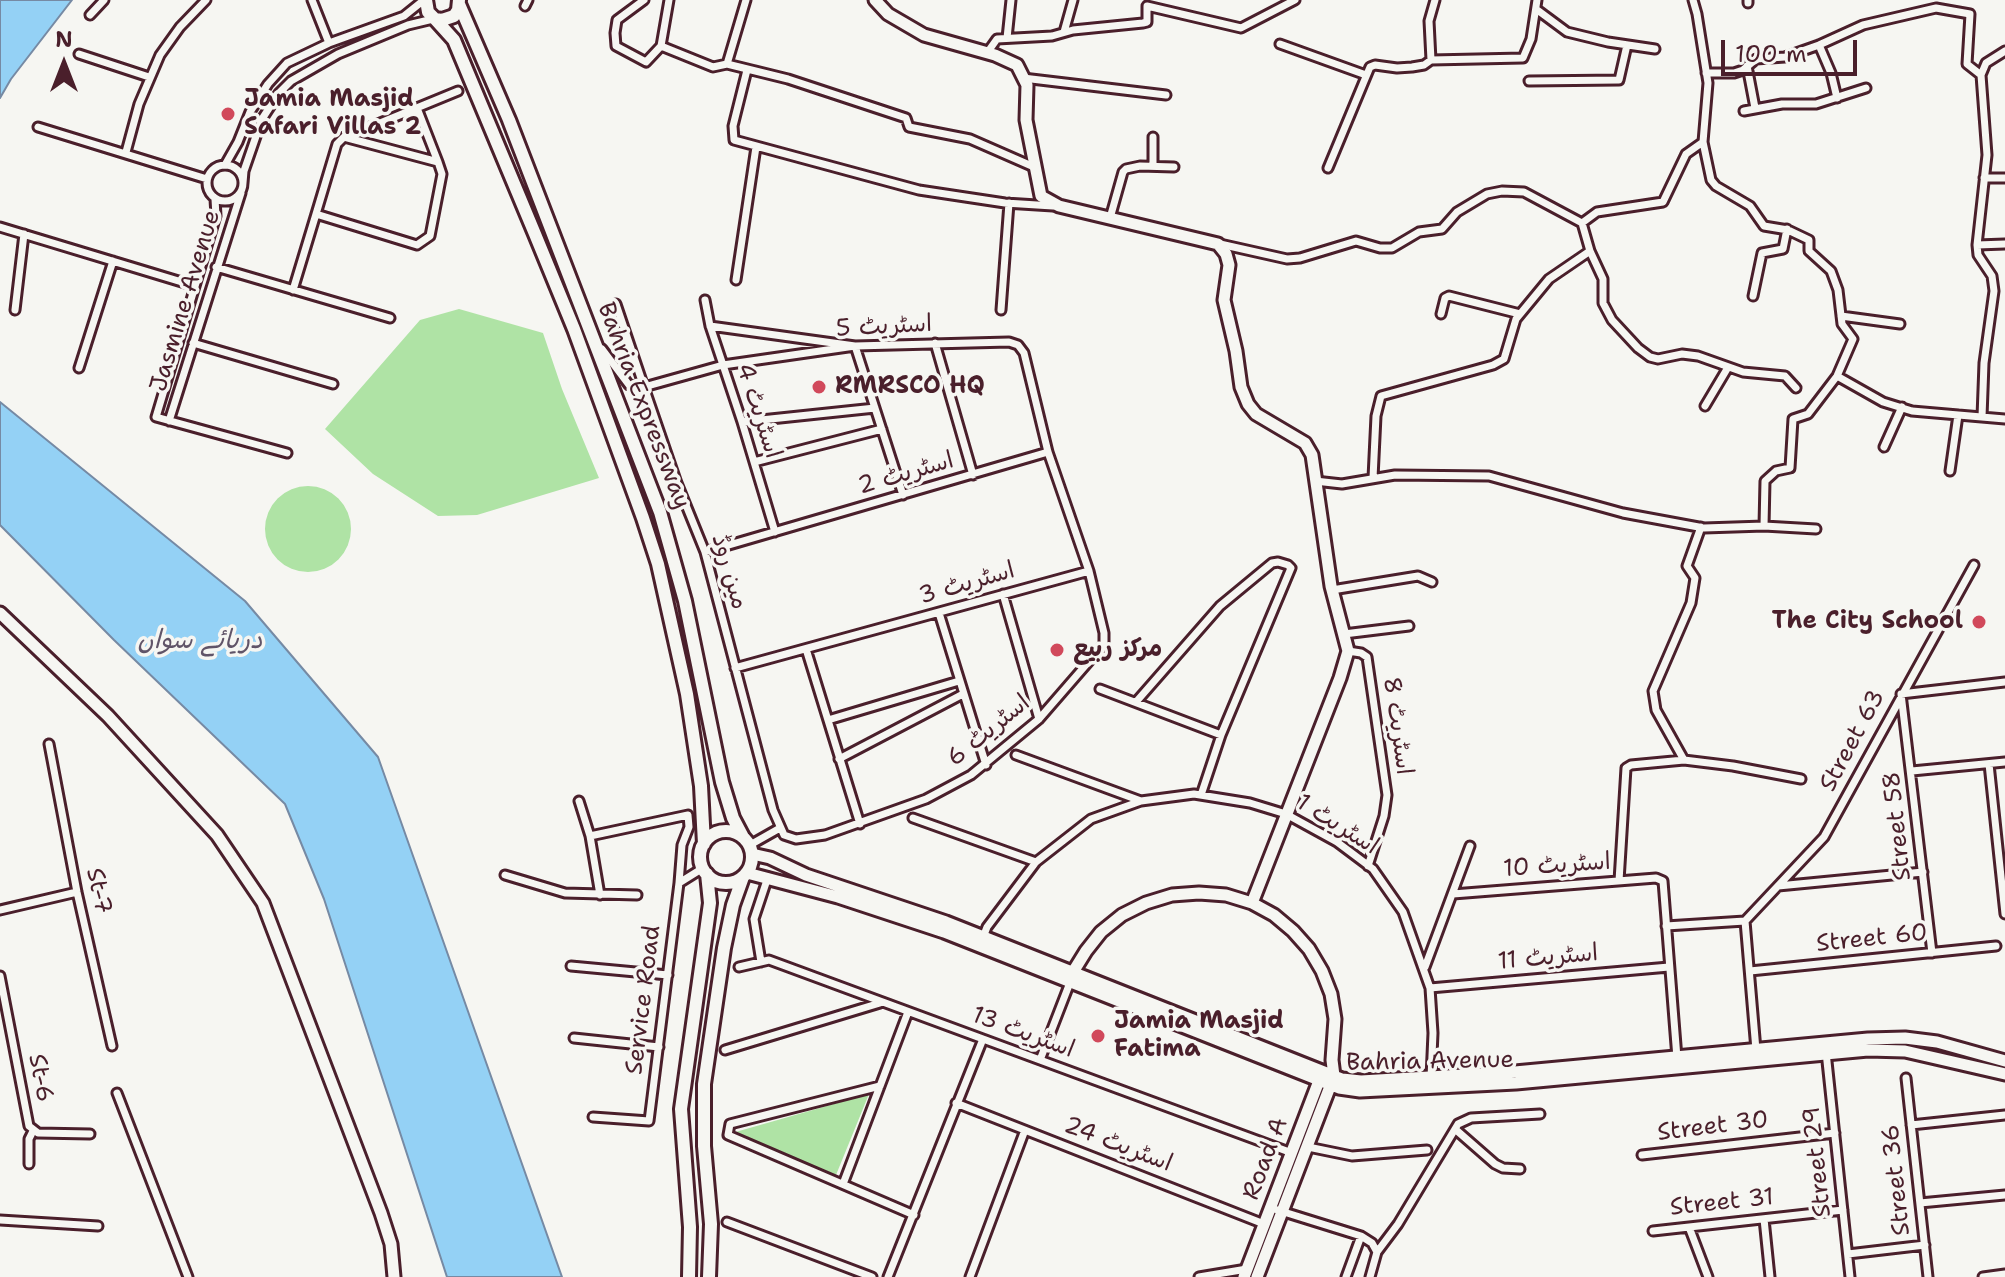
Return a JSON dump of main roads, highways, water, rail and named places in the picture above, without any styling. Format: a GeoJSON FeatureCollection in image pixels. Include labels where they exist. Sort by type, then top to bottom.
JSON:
{"type":"FeatureCollection","features":[{"type":"Feature","properties":{"kind":"main road","name":"Bahria Expressway"},"geometry":{"type":"LineString","coordinates":[[425,0],[428,12],[454,40],[574,329],[643,518],[658,564],[687,694],[701,786],[704,844]]}},
{"type":"Feature","properties":{"kind":"main road","name":"Bahria Expressway"},"geometry":{"type":"LineString","coordinates":[[459,2],[509,120],[660,512],[674,559],[722,782],[733,818],[748,845]]}},
{"type":"Feature","properties":{"kind":"main road"},"geometry":{"type":"LineString","coordinates":[[435,19],[454,16],[459,2]]}},
{"type":"Feature","properties":{"kind":"main road"},"geometry":{"type":"LineString","coordinates":[[689,1277],[690,1227],[681,1109],[710,903],[700,856],[704,844],[717,832],[735,832],[748,845],[745,875],[733,905],[724,948],[704,1084],[704,1146],[711,1224],[709,1277]]}},
{"type":"Feature","properties":{"kind":"main road"},"geometry":{"type":"LineString","coordinates":[[705,871],[724,883],[745,875]]}},
{"type":"Feature","properties":{"kind":"water"},"geometry":{"type":"Polygon","coordinates":[[[0,0],[72,0],[0,98],[0,0]]]}},
{"type":"Feature","properties":{"kind":"water","name":"دریائے سواں"},"geometry":{"type":"Polygon","coordinates":[[[0,402],[245,601],[378,757],[562,1277],[447,1277],[324,899],[285,804],[114,640],[0,525],[0,402]]]}},
{"type":"Feature","properties":{"kind":"place","name":"Jamia Masjid Safari Villas 2"},"geometry":{"type":"Point","coordinates":[228,114]}},
{"type":"Feature","properties":{"kind":"place","name":"RMRSCO HQ"},"geometry":{"type":"Point","coordinates":[819,387]}},
{"type":"Feature","properties":{"kind":"place","name":"The City School"},"geometry":{"type":"Point","coordinates":[1979,622]}},
{"type":"Feature","properties":{"kind":"place","name":"مرکز ربیع"},"geometry":{"type":"Point","coordinates":[1057,650]}},
{"type":"Feature","properties":{"kind":"place","name":"Jamia Masjid Fatima"},"geometry":{"type":"Point","coordinates":[1098,1036]}}]}
